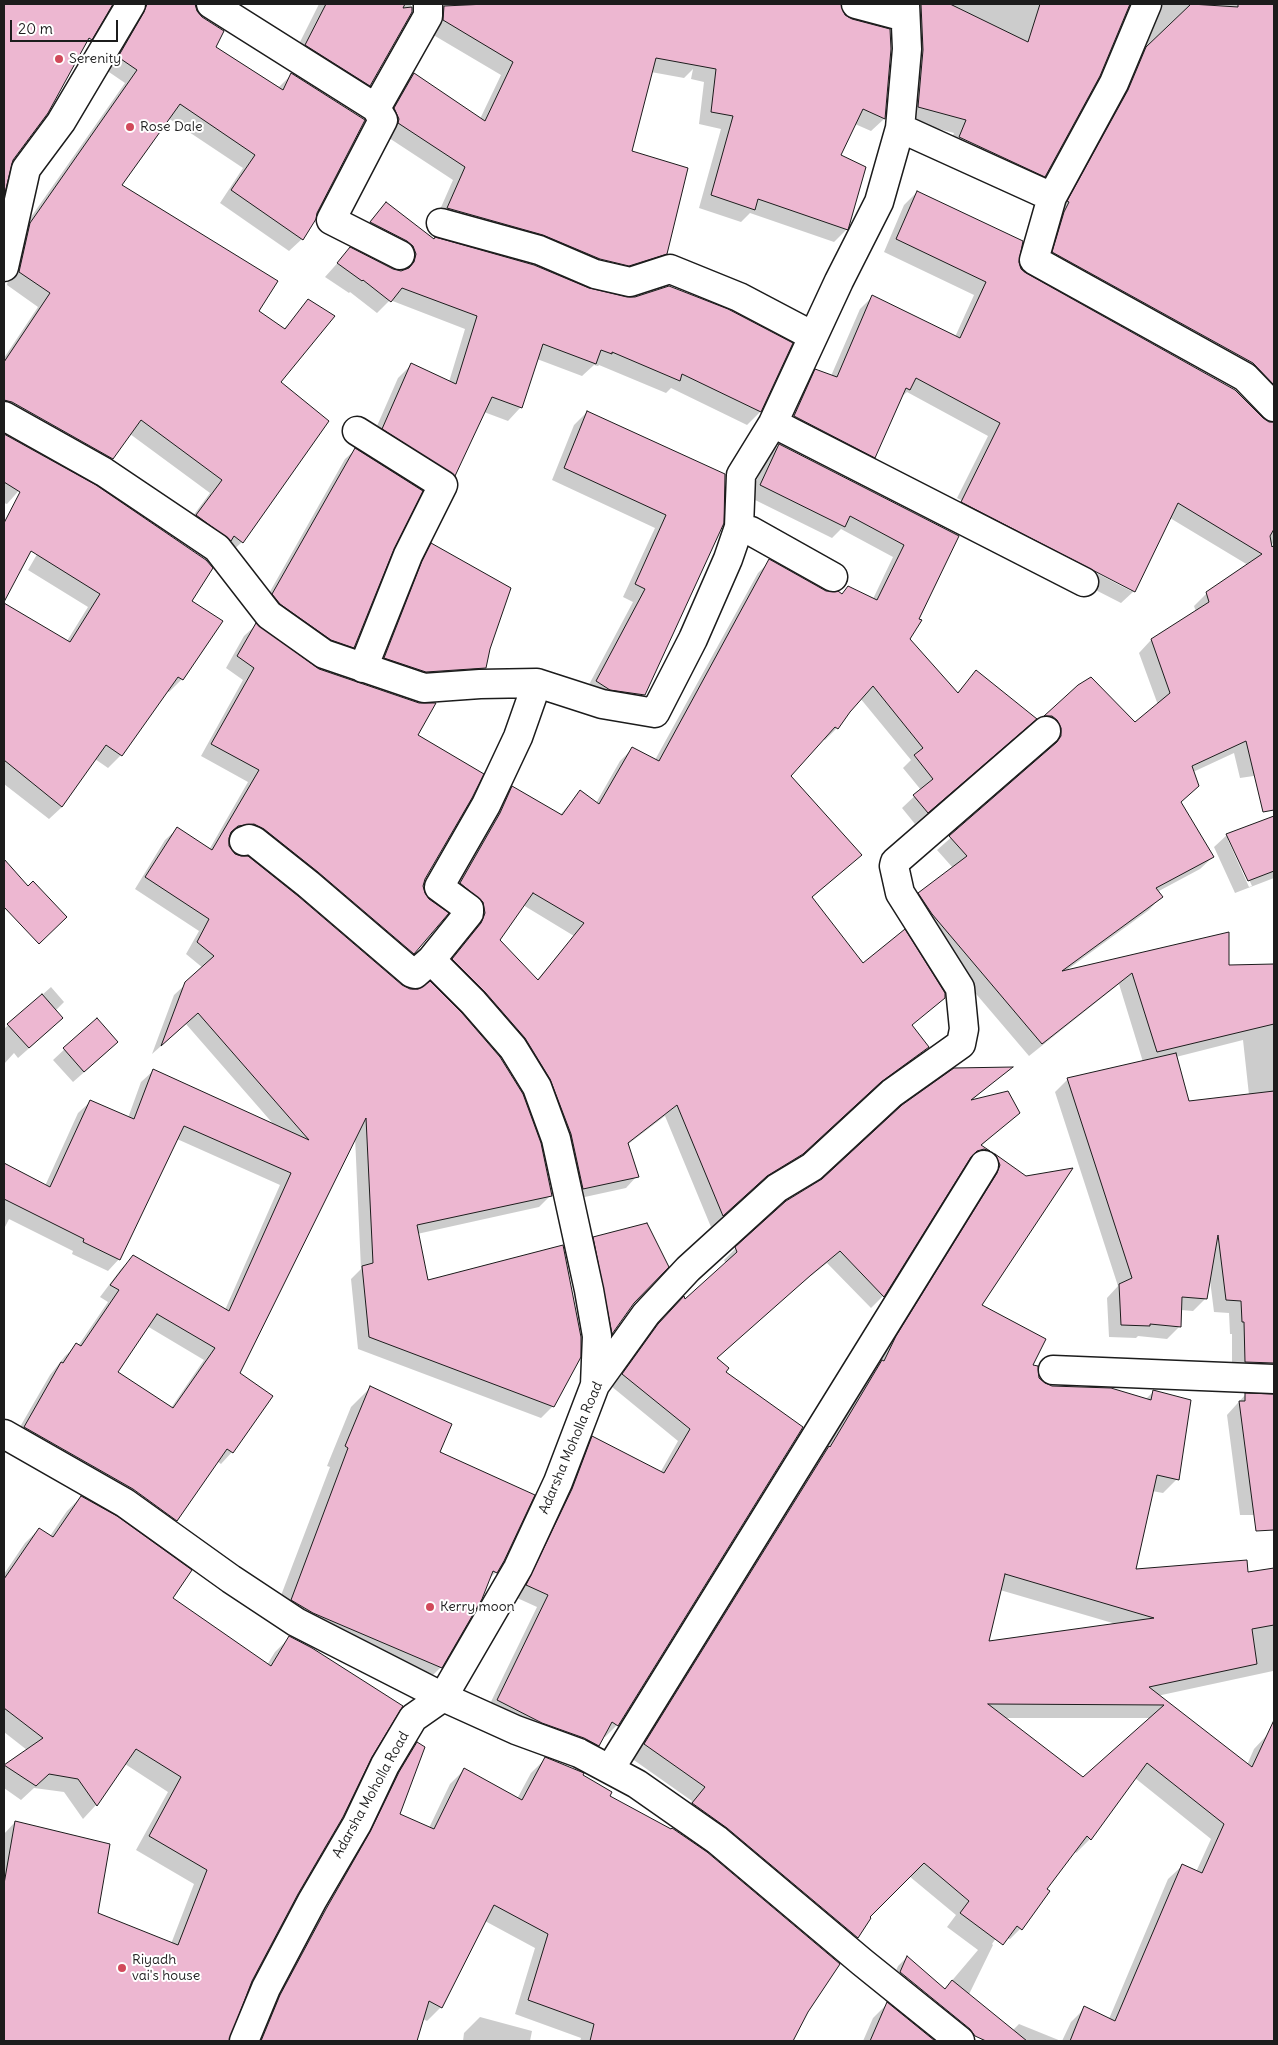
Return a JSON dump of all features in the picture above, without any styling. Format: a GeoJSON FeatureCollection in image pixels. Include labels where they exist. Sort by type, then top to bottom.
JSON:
{"type":"FeatureCollection","features":[{"type":"Feature","properties":{"kind":"street"},"geometry":{"type":"LineString","coordinates":[[4,267],[15,167],[61,122],[131,4]]}},
{"type":"Feature","properties":{"kind":"street"},"geometry":{"type":"LineString","coordinates":[[211,4],[376,108],[383,120],[331,220],[400,255]]}},
{"type":"Feature","properties":{"kind":"street"},"geometry":{"type":"LineString","coordinates":[[376,108],[428,16],[428,4]]}},
{"type":"Feature","properties":{"kind":"street"},"geometry":{"type":"LineString","coordinates":[[4,416],[104,472],[218,548],[269,615],[324,654],[424,688],[536,683],[602,704],[655,713],[693,639],[728,559],[739,527],[741,475],[773,423],[839,280],[879,202],[900,128],[907,49],[905,10],[856,4]]}},
{"type":"Feature","properties":{"kind":"street"},"geometry":{"type":"LineString","coordinates":[[1147,4],[1114,83],[1052,197],[1034,260],[1245,376],[1274,407]]}},
{"type":"Feature","properties":{"kind":"street"},"geometry":{"type":"LineString","coordinates":[[900,128],[1052,197]]}},
{"type":"Feature","properties":{"kind":"street"},"geometry":{"type":"LineString","coordinates":[[441,223],[538,250],[595,274],[630,282],[670,269],[739,297],[813,336]]}},
{"type":"Feature","properties":{"kind":"street"},"geometry":{"type":"LineString","coordinates":[[773,423],[1084,582]]}},
{"type":"Feature","properties":{"kind":"street"},"geometry":{"type":"LineString","coordinates":[[357,431],[443,485],[408,555],[362,668]]}},
{"type":"Feature","properties":{"kind":"street"},"geometry":{"type":"LineString","coordinates":[[739,527],[751,531],[832,577]]}},
{"type":"Feature","properties":{"kind":"street"},"geometry":{"type":"LineString","coordinates":[[244,841],[249,839],[254,841],[415,974],[431,960],[469,913],[469,910],[439,887],[486,805],[518,736],[536,683]]}},
{"type":"Feature","properties":{"kind":"street","name":"Adarsha Moholla Road"},"geometry":{"type":"LineString","coordinates":[[244,2041],[266,1988],[357,1824],[385,1765],[413,1718],[443,1697],[518,1568],[558,1482],[594,1385],[646,1314],[694,1263],[777,1188],[812,1167],[892,1093],[961,1044],[964,1029],[960,988],[900,893],[894,866],[895,862],[1046,731]]}},
{"type":"Feature","properties":{"kind":"street"},"geometry":{"type":"LineString","coordinates":[[431,960],[473,1002],[513,1048],[537,1087],[556,1139],[589,1290],[597,1336],[594,1385]]}},
{"type":"Feature","properties":{"kind":"street"},"geometry":{"type":"LineString","coordinates":[[610,1769],[984,1165]]}},
{"type":"Feature","properties":{"kind":"street"},"geometry":{"type":"LineString","coordinates":[[1053,1370],[1274,1379]]}},
{"type":"Feature","properties":{"kind":"street"},"geometry":{"type":"LineString","coordinates":[[4,1434],[126,1503],[231,1579],[296,1622],[443,1697],[516,1730],[579,1753],[637,1784],[717,1840],[862,1962],[960,2041]]}},
{"type":"Feature","properties":{"kind":"building"},"geometry":{"type":"Polygon","coordinates":[[[4,4],[113,4],[92,40],[89,38],[48,113],[13,160],[4,197],[4,4]]]}},
{"type":"Feature","properties":{"kind":"building"},"geometry":{"type":"Polygon","coordinates":[[[147,4],[195,4],[197,11],[202,17],[224,31],[216,47],[283,90],[291,73],[365,120],[317,213],[316,219],[303,240],[231,190],[255,155],[180,104],[122,185],[278,281],[259,311],[285,329],[308,299],[335,316],[281,382],[329,421],[243,543],[234,536],[231,541],[196,515],[222,480],[141,420],[113,459],[12,402],[4,400],[4,362],[50,293],[19,272],[30,223],[137,70],[118,57],[147,4]]]}},
{"type":"Feature","properties":{"kind":"building"},"geometry":{"type":"Polygon","coordinates":[[[326,4],[405,4],[403,8],[412,7],[412,12],[370,86],[305,45],[326,4]]]}},
{"type":"Feature","properties":{"kind":"building"},"geometry":{"type":"Polygon","coordinates":[[[487,4],[841,4],[845,15],[852,19],[890,29],[891,49],[885,119],[863,109],[841,155],[866,167],[848,230],[758,199],[755,210],[711,195],[733,116],[711,112],[716,69],[656,58],[632,151],[688,168],[667,254],[629,266],[600,259],[543,235],[447,208],[465,167],[398,123],[399,119],[394,108],[414,73],[485,121],[513,62],[443,20],[444,6],[487,4]]]}},
{"type":"Feature","properties":{"kind":"building"},"geometry":{"type":"Polygon","coordinates":[[[921,4],[950,4],[1028,42],[1040,4],[1130,4],[1100,76],[1045,177],[959,137],[966,120],[918,107],[923,50],[921,4]]]}},
{"type":"Feature","properties":{"kind":"building"},"geometry":{"type":"Polygon","coordinates":[[[1191,4],[1238,7],[1238,4],[1274,4],[1274,385],[1253,363],[1052,252],[1064,212],[1069,202],[1067,201],[1128,90],[1146,47],[1191,4]]]}},
{"type":"Feature","properties":{"kind":"building"},"geometry":{"type":"Polygon","coordinates":[[[917,191],[1023,241],[1019,262],[1021,269],[1026,273],[1235,390],[1263,418],[1269,422],[1274,422],[1274,529],[1270,536],[1272,547],[1274,545],[1274,810],[1263,812],[1246,741],[1192,766],[1199,786],[1181,802],[1214,857],[1156,888],[1163,897],[1062,971],[1229,932],[1229,965],[1274,964],[1274,1024],[1157,1052],[1132,973],[1042,1044],[932,914],[918,893],[967,856],[949,836],[1057,742],[1061,736],[1061,728],[1057,720],[1052,716],[1044,716],[1078,685],[1091,677],[1135,722],[1170,693],[1151,639],[1209,602],[1206,592],[1262,554],[1178,503],[1135,592],[961,502],[1000,423],[916,378],[910,390],[906,388],[875,458],[794,416],[815,369],[837,377],[872,295],[960,338],[986,282],[896,239],[917,191]]]}},
{"type":"Feature","properties":{"kind":"building"},"geometry":{"type":"Polygon","coordinates":[[[386,202],[434,239],[435,237],[534,265],[589,288],[627,297],[635,297],[669,286],[728,309],[793,343],[761,412],[682,374],[680,381],[612,352],[612,354],[601,350],[596,364],[543,344],[522,408],[492,397],[455,476],[382,429],[411,363],[456,384],[477,316],[402,288],[391,302],[337,263],[350,247],[393,269],[401,271],[409,268],[414,262],[416,254],[413,246],[370,222],[386,202]]]}},
{"type":"Feature","properties":{"kind":"building"},"geometry":{"type":"Polygon","coordinates":[[[587,411],[725,474],[724,523],[645,695],[610,690],[596,681],[645,589],[635,584],[666,515],[564,468],[587,411]]]}},
{"type":"Feature","properties":{"kind":"building"},"geometry":{"type":"Polygon","coordinates":[[[4,434],[96,485],[206,560],[213,568],[192,601],[223,621],[183,680],[178,677],[122,756],[106,745],[62,807],[4,760],[4,603],[70,642],[100,594],[31,551],[4,602],[4,523],[20,492],[4,482],[4,434]]]}},
{"type":"Feature","properties":{"kind":"building"},"geometry":{"type":"Polygon","coordinates":[[[779,444],[959,536],[919,619],[922,620],[910,639],[958,693],[976,670],[1037,719],[928,813],[913,795],[933,779],[914,755],[923,748],[873,686],[838,729],[835,727],[791,776],[862,855],[812,897],[863,963],[905,929],[945,993],[945,998],[912,1025],[929,1047],[881,1082],[803,1154],[767,1176],[723,1216],[677,1105],[628,1143],[639,1177],[583,1189],[571,1134],[550,1079],[525,1038],[485,992],[452,959],[481,923],[485,913],[483,902],[460,883],[500,813],[512,786],[562,815],[580,790],[599,804],[632,747],[659,761],[769,559],[826,591],[838,591],[842,594],[848,586],[877,600],[904,545],[850,516],[845,527],[760,485],[779,444]],[[533,893],[500,940],[538,980],[584,923],[533,893]]]}},
{"type":"Feature","properties":{"kind":"building"},"geometry":{"type":"Polygon","coordinates":[[[355,448],[423,491],[394,549],[354,648],[331,640],[280,604],[272,594],[355,448]]]}},
{"type":"Feature","properties":{"kind":"building"},"geometry":{"type":"Polygon","coordinates":[[[431,543],[511,588],[490,649],[486,668],[426,672],[384,658],[422,561],[431,543]]]}},
{"type":"Feature","properties":{"kind":"building"},"geometry":{"type":"Polygon","coordinates":[[[256,623],[319,669],[419,703],[436,703],[418,735],[484,774],[425,879],[423,886],[429,899],[449,913],[414,954],[318,872],[264,829],[254,824],[238,826],[231,832],[229,846],[235,854],[248,856],[298,896],[402,985],[410,989],[418,989],[430,981],[462,1013],[500,1057],[523,1094],[541,1143],[552,1196],[417,1225],[428,1280],[563,1245],[581,1337],[581,1357],[554,1407],[369,1337],[362,1266],[373,1263],[366,1118],[240,1373],[273,1396],[233,1453],[227,1449],[177,1521],[133,1489],[24,1427],[61,1362],[63,1363],[76,1343],[81,1346],[119,1290],[110,1285],[133,1255],[229,1311],[291,1173],[184,1126],[120,1260],[83,1242],[84,1239],[4,1199],[4,1163],[50,1187],[90,1100],[134,1119],[153,1069],[309,1140],[198,1013],[161,1046],[185,982],[214,956],[197,942],[209,919],[145,877],[177,827],[212,850],[259,770],[211,744],[254,668],[237,656],[256,623]],[[157,1314],[118,1372],[173,1408],[215,1348],[157,1314]]]}},
{"type":"Feature","properties":{"kind":"building"},"geometry":{"type":"Polygon","coordinates":[[[1274,816],[1274,871],[1248,881],[1226,834],[1274,816]]]}},
{"type":"Feature","properties":{"kind":"building"},"geometry":{"type":"Polygon","coordinates":[[[4,859],[28,886],[33,881],[67,917],[39,944],[4,907],[4,859]]]}},
{"type":"Feature","properties":{"kind":"building"},"geometry":{"type":"Polygon","coordinates":[[[42,994],[63,1018],[29,1048],[7,1024],[42,994]]]}},
{"type":"Feature","properties":{"kind":"building"},"geometry":{"type":"Polygon","coordinates":[[[97,1018],[118,1042],[84,1072],[63,1048],[97,1018]]]}},
{"type":"Feature","properties":{"kind":"building"},"geometry":{"type":"Polygon","coordinates":[[[1176,1053],[1189,1101],[1274,1091],[1274,1363],[1245,1362],[1244,1322],[1242,1322],[1241,1301],[1226,1300],[1218,1235],[1207,1299],[1182,1297],[1181,1327],[1150,1324],[1150,1326],[1121,1325],[1119,1284],[1132,1278],[1067,1078],[1176,1053]]]}},
{"type":"Feature","properties":{"kind":"building"},"geometry":{"type":"Polygon","coordinates":[[[1013,1067],[971,1100],[1008,1091],[1020,1113],[981,1145],[990,1151],[984,1149],[977,1151],[971,1157],[884,1297],[840,1251],[717,1358],[729,1368],[726,1372],[803,1427],[618,1726],[612,1722],[599,1746],[584,1738],[542,1723],[497,1700],[548,1595],[526,1585],[572,1489],[592,1436],[664,1473],[690,1429],[622,1374],[658,1324],[684,1296],[685,1299],[737,1252],[735,1247],[786,1201],[822,1179],[902,1105],[954,1068],[1013,1067]]]}},
{"type":"Feature","properties":{"kind":"building"},"geometry":{"type":"Polygon","coordinates":[[[995,1154],[1026,1176],[1073,1168],[982,1305],[1046,1339],[1033,1365],[1038,1366],[1039,1378],[1052,1386],[1111,1388],[1151,1400],[1153,1390],[1191,1400],[1179,1480],[1157,1475],[1136,1569],[1247,1560],[1248,1572],[1274,1568],[1274,1625],[1252,1629],[1257,1664],[1149,1687],[1252,1767],[1274,1720],[1274,2041],[1070,2041],[1084,2006],[1115,2021],[1182,1864],[1202,1873],[1224,1824],[1147,1763],[1091,1840],[1087,1836],[1047,1889],[1050,1891],[1022,1930],[1017,1926],[1003,1945],[960,1913],[969,1901],[924,1863],[870,1917],[858,1938],[727,1828],[692,1803],[705,1787],[644,1744],[830,1447],[882,1360],[884,1361],[896,1336],[997,1173],[1000,1165],[995,1154]],[[1005,1574],[989,1641],[1154,1618],[1005,1574]],[[988,1704],[1083,1777],[1164,1705],[988,1704]]]}},
{"type":"Feature","properties":{"kind":"building"},"geometry":{"type":"Polygon","coordinates":[[[647,1223],[669,1267],[634,1303],[612,1334],[593,1237],[647,1223]]]}},
{"type":"Feature","properties":{"kind":"building"},"geometry":{"type":"Polygon","coordinates":[[[370,1386],[452,1424],[440,1452],[535,1495],[504,1561],[497,1573],[493,1571],[482,1599],[442,1668],[313,1613],[291,1600],[348,1448],[345,1446],[370,1386]]]}},
{"type":"Feature","properties":{"kind":"building"},"geometry":{"type":"Polygon","coordinates":[[[1245,1393],[1274,1394],[1274,1530],[1256,1531],[1239,1401],[1245,1401],[1245,1393]]]}},
{"type":"Feature","properties":{"kind":"building"},"geometry":{"type":"Polygon","coordinates":[[[81,1496],[117,1516],[192,1570],[173,1598],[271,1666],[289,1636],[312,1648],[403,1706],[372,1757],[343,1817],[298,1894],[252,1981],[229,2041],[4,2041],[4,1884],[15,1821],[110,1844],[98,1913],[178,1945],[207,1870],[149,1836],[181,1777],[136,1749],[97,1806],[78,1779],[49,1774],[36,1786],[4,1765],[43,1738],[4,1708],[4,1579],[39,1528],[53,1537],[81,1496]]]}},
{"type":"Feature","properties":{"kind":"building"},"geometry":{"type":"Polygon","coordinates":[[[417,1742],[425,1747],[400,1814],[434,1829],[464,1768],[522,1800],[545,1757],[584,1773],[583,1775],[612,1792],[610,1796],[672,1828],[707,1852],[840,1964],[808,2012],[793,2041],[590,2041],[594,2024],[528,2000],[548,1934],[494,1905],[442,2008],[429,2001],[417,2041],[261,2041],[280,1995],[370,1832],[399,1772],[417,1742]]]}},
{"type":"Feature","properties":{"kind":"building"},"geometry":{"type":"Polygon","coordinates":[[[907,1956],[945,1989],[952,1980],[1027,2041],[986,2041],[975,2036],[970,2029],[900,1972],[907,1956]]]}},
{"type":"Feature","properties":{"kind":"building"},"geometry":{"type":"Polygon","coordinates":[[[887,2002],[935,2041],[870,2041],[887,2002]]]}},
{"type":"Feature","properties":{"kind":"place","name":"Serenity"},"geometry":{"type":"Point","coordinates":[59,59]}},
{"type":"Feature","properties":{"kind":"place","name":"Rose Dale"},"geometry":{"type":"Point","coordinates":[130,127]}},
{"type":"Feature","properties":{"kind":"place","name":"Kerry moon"},"geometry":{"type":"Point","coordinates":[430,1607]}},
{"type":"Feature","properties":{"kind":"place","name":"Riyadh vai's house"},"geometry":{"type":"Point","coordinates":[122,1968]}}]}
